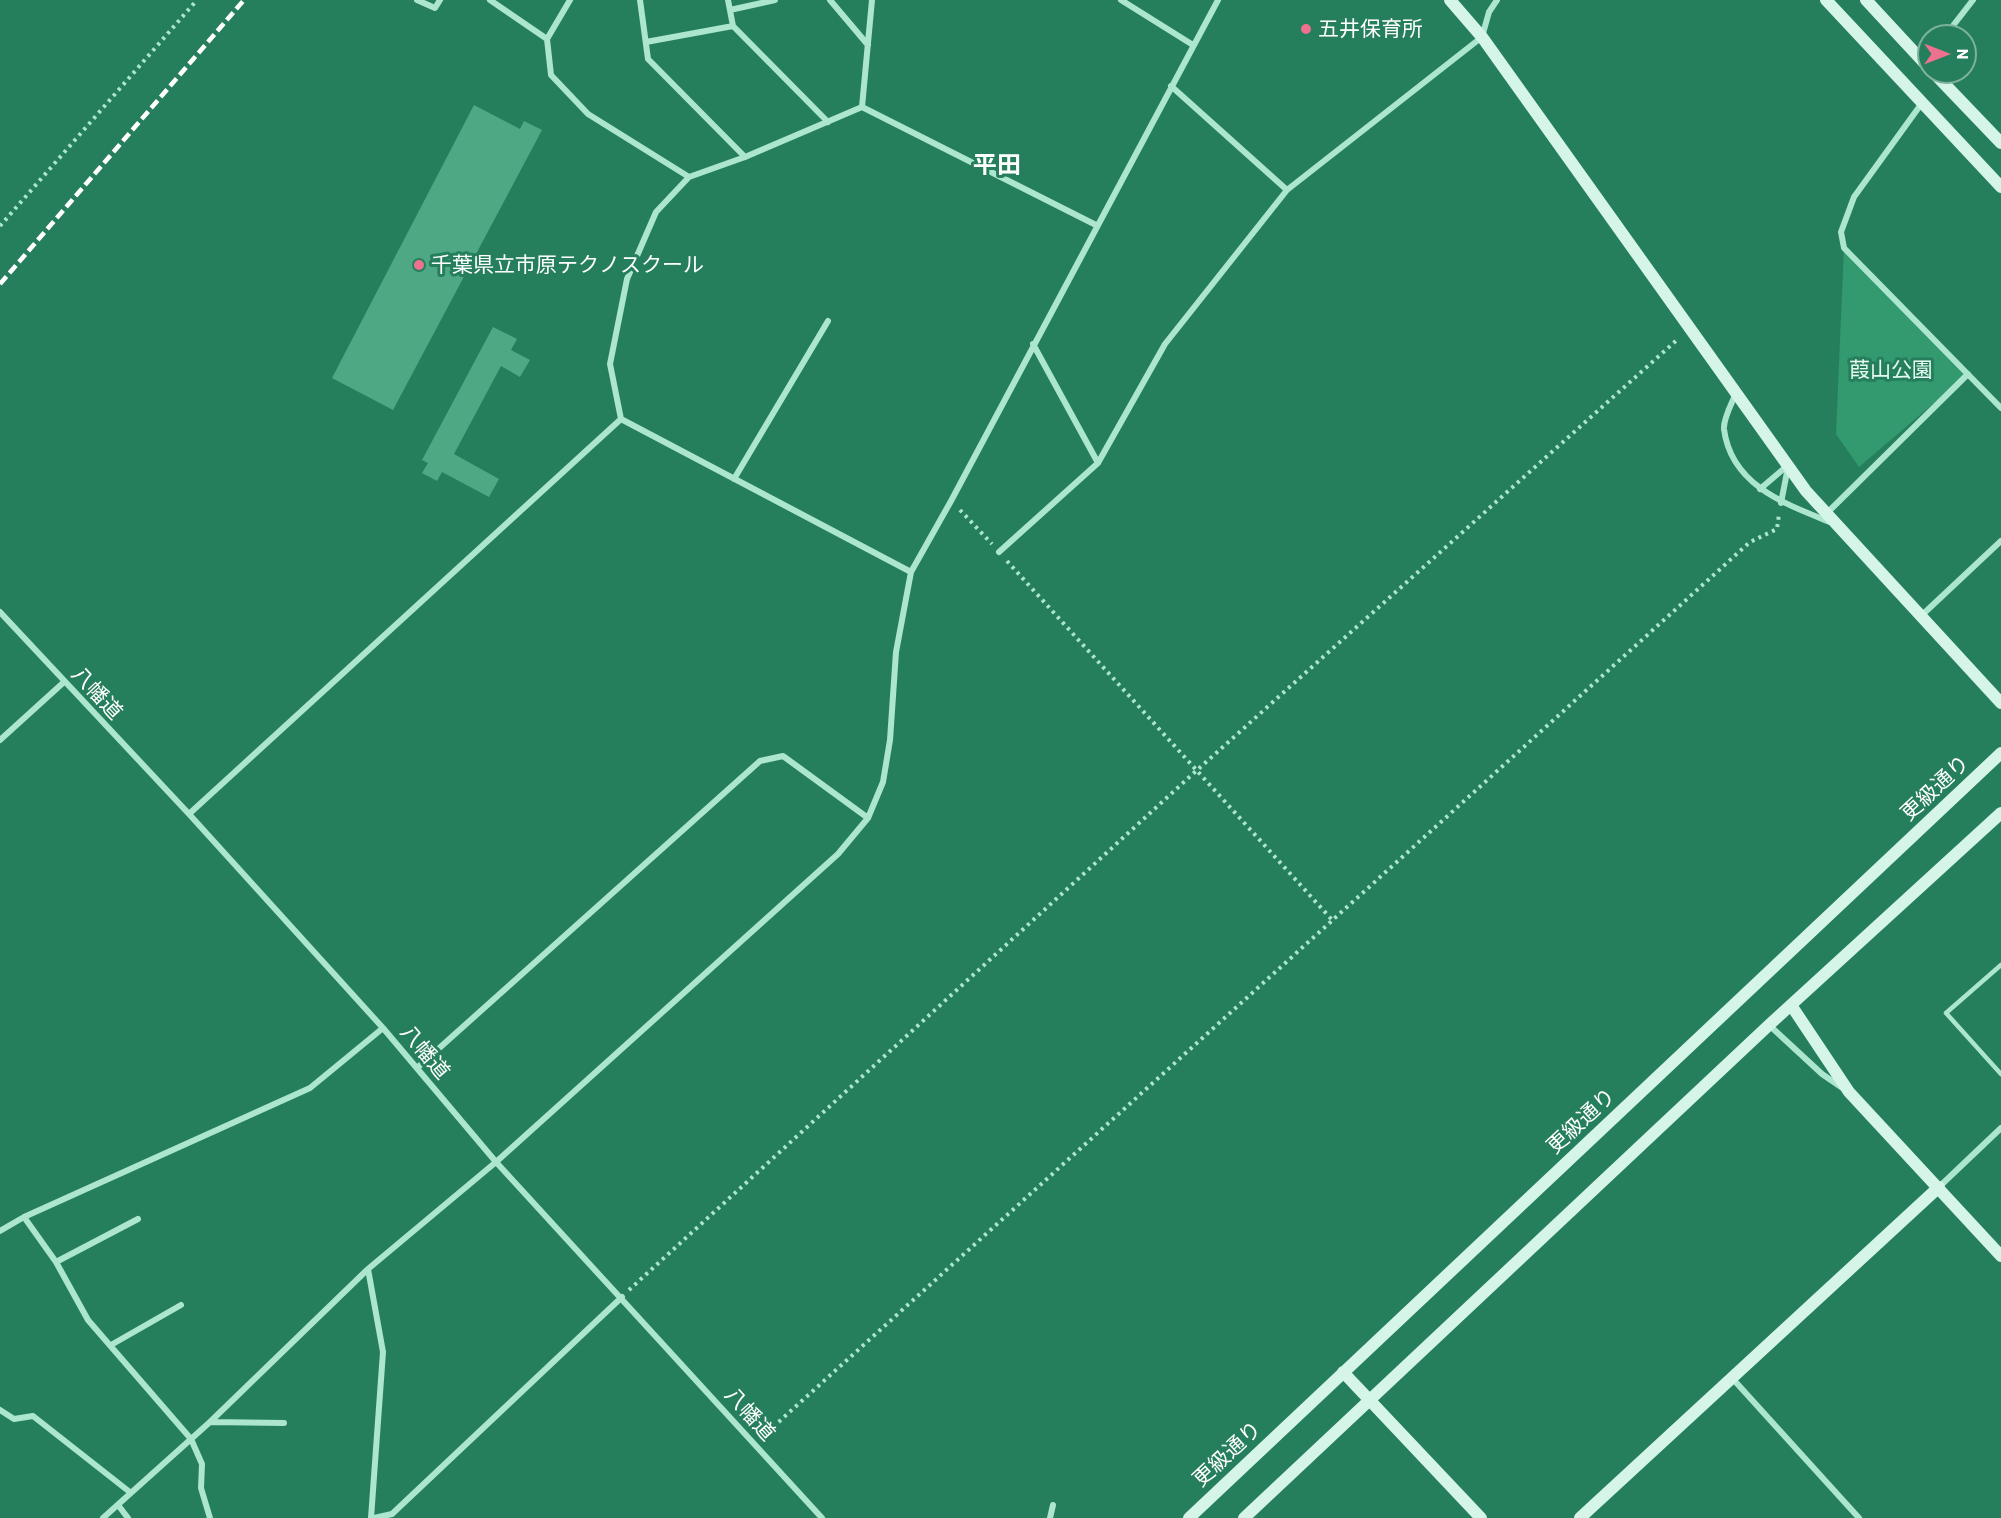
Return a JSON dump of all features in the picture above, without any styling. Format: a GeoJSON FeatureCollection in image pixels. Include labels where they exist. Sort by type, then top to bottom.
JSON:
{"type":"FeatureCollection","features":[{"type":"Feature","properties":{"kind":"street"},"geometry":{"type":"LineString","coordinates":[[417,0],[435,8],[440,0]]}},
{"type":"Feature","properties":{"kind":"street"},"geometry":{"type":"LineString","coordinates":[[490,0],[547,39]]}},
{"type":"Feature","properties":{"kind":"street"},"geometry":{"type":"LineString","coordinates":[[570,0],[547,39],[551,75],[588,114],[689,177]]}},
{"type":"Feature","properties":{"kind":"street"},"geometry":{"type":"LineString","coordinates":[[640,0],[648,59],[745,157]]}},
{"type":"Feature","properties":{"kind":"street"},"geometry":{"type":"LineString","coordinates":[[728,0],[733,26],[828,122]]}},
{"type":"Feature","properties":{"kind":"street"},"geometry":{"type":"LineString","coordinates":[[730,10],[775,0]]}},
{"type":"Feature","properties":{"kind":"street"},"geometry":{"type":"LineString","coordinates":[[830,0],[868,45]]}},
{"type":"Feature","properties":{"kind":"street"},"geometry":{"type":"LineString","coordinates":[[862,107],[872,0]]}},
{"type":"Feature","properties":{"kind":"street"},"geometry":{"type":"LineString","coordinates":[[1121,0],[1193,45]]}},
{"type":"Feature","properties":{"kind":"street"},"geometry":{"type":"LineString","coordinates":[[103,1518],[210,1422],[368,1269],[496,1162],[838,854],[868,818],[883,782],[890,740],[896,651],[911,572],[1218,0]]}},
{"type":"Feature","properties":{"kind":"street"},"geometry":{"type":"LineString","coordinates":[[1450,0],[1482,37],[1788,466],[1826,514],[2001,703]]}},
{"type":"Feature","properties":{"kind":"street"},"geometry":{"type":"LineString","coordinates":[[999,552],[1098,463],[1165,344],[1287,190],[1482,37],[1489,12],[1497,0]]}},
{"type":"Feature","properties":{"kind":"street"},"geometry":{"type":"LineString","coordinates":[[1826,0],[2001,187]]}},
{"type":"Feature","properties":{"kind":"street"},"geometry":{"type":"LineString","coordinates":[[1866,0],[1917,53]]}},
{"type":"Feature","properties":{"kind":"street"},"geometry":{"type":"LineString","coordinates":[[1954,24],[1973,0]]}},
{"type":"Feature","properties":{"kind":"street"},"geometry":{"type":"LineString","coordinates":[[645,42],[733,26]]}},
{"type":"Feature","properties":{"kind":"street"},"geometry":{"type":"LineString","coordinates":[[1946,84],[2001,143]]}},
{"type":"Feature","properties":{"kind":"street"},"geometry":{"type":"LineString","coordinates":[[1171,86],[1287,190]]}},
{"type":"Feature","properties":{"kind":"street"},"geometry":{"type":"LineString","coordinates":[[1922,103],[1854,197],[1841,232],[1844,249],[2001,408]]}},
{"type":"Feature","properties":{"kind":"street"},"geometry":{"type":"LineString","coordinates":[[621,419],[610,364],[627,279],[656,212],[689,177],[745,157],[862,107]]}},
{"type":"Feature","properties":{"kind":"street"},"geometry":{"type":"LineString","coordinates":[[862,107],[1096,225]]}},
{"type":"Feature","properties":{"kind":"street"},"geometry":{"type":"LineString","coordinates":[[734,479],[828,321]]}},
{"type":"Feature","properties":{"kind":"street"},"geometry":{"type":"LineString","coordinates":[[1033,344],[1098,463]]}},
{"type":"Feature","properties":{"kind":"street"},"geometry":{"type":"LineString","coordinates":[[1826,514],[1968,374]]}},
{"type":"Feature","properties":{"kind":"street"},"geometry":{"type":"LineString","coordinates":[[1736,393],[1724,427],[1736,464],[1760,489],[1781,502],[1835,524]]}},
{"type":"Feature","properties":{"kind":"street"},"geometry":{"type":"LineString","coordinates":[[621,419],[911,572]]}},
{"type":"Feature","properties":{"kind":"street"},"geometry":{"type":"LineString","coordinates":[[189,814],[621,419]]}},
{"type":"Feature","properties":{"kind":"street"},"geometry":{"type":"LineString","coordinates":[[1760,489],[1788,466]]}},
{"type":"Feature","properties":{"kind":"street"},"geometry":{"type":"LineString","coordinates":[[1781,502],[1788,466]]}},
{"type":"Feature","properties":{"kind":"street"},"geometry":{"type":"LineString","coordinates":[[1921,616],[2001,541]]}},
{"type":"Feature","properties":{"kind":"street","name":"八幡道"},"geometry":{"type":"LineString","coordinates":[[0,612],[189,814],[383,1028],[496,1162],[822,1518]]}},
{"type":"Feature","properties":{"kind":"street"},"geometry":{"type":"LineString","coordinates":[[0,740],[64,682]]}},
{"type":"Feature","properties":{"kind":"street","name":"更級通り"},"geometry":{"type":"LineString","coordinates":[[1188,1518],[2001,753]]}},
{"type":"Feature","properties":{"kind":"street"},"geometry":{"type":"LineString","coordinates":[[417,1068],[760,761],[783,756],[868,818]]}},
{"type":"Feature","properties":{"kind":"street"},"geometry":{"type":"LineString","coordinates":[[1244,1518],[1768,1025],[2001,813]]}},
{"type":"Feature","properties":{"kind":"street"},"geometry":{"type":"LineString","coordinates":[[1791,1005],[1849,1092],[2001,1256]]}},
{"type":"Feature","properties":{"kind":"street"},"geometry":{"type":"LineString","coordinates":[[1768,1025],[1822,1074],[1849,1092]]}},
{"type":"Feature","properties":{"kind":"street"},"geometry":{"type":"LineString","coordinates":[[0,1231],[24,1217],[310,1088],[383,1028]]}},
{"type":"Feature","properties":{"kind":"street"},"geometry":{"type":"LineString","coordinates":[[1580,1518],[2001,1128]]}},
{"type":"Feature","properties":{"kind":"street"},"geometry":{"type":"LineString","coordinates":[[24,1217],[56,1262],[88,1320],[191,1439],[202,1464],[201,1488],[210,1518]]}},
{"type":"Feature","properties":{"kind":"street"},"geometry":{"type":"LineString","coordinates":[[56,1262],[138,1219]]}},
{"type":"Feature","properties":{"kind":"street"},"geometry":{"type":"LineString","coordinates":[[368,1269],[383,1352],[373,1518],[392,1514],[622,1297]]}},
{"type":"Feature","properties":{"kind":"street"},"geometry":{"type":"LineString","coordinates":[[111,1345],[181,1305]]}},
{"type":"Feature","properties":{"kind":"street"},"geometry":{"type":"LineString","coordinates":[[1343,1372],[1481,1518]]}},
{"type":"Feature","properties":{"kind":"street"},"geometry":{"type":"LineString","coordinates":[[1732,1378],[1859,1518]]}},
{"type":"Feature","properties":{"kind":"street"},"geometry":{"type":"LineString","coordinates":[[0,1410],[14,1419],[33,1416],[131,1493]]}},
{"type":"Feature","properties":{"kind":"street"},"geometry":{"type":"LineString","coordinates":[[210,1422],[284,1423]]}},
{"type":"Feature","properties":{"kind":"street"},"geometry":{"type":"LineString","coordinates":[[118,1505],[128,1518]]}},
{"type":"Feature","properties":{"kind":"street"},"geometry":{"type":"LineString","coordinates":[[1050,1518],[1053,1505]]}},
{"type":"Feature","properties":{"kind":"lane"},"geometry":{"type":"LineString","coordinates":[[2001,964],[1946,1013],[2001,1074]]}},
{"type":"Feature","properties":{"kind":"path"},"geometry":{"type":"LineString","coordinates":[[0,226],[197,0]]}},
{"type":"Feature","properties":{"kind":"path"},"geometry":{"type":"LineString","coordinates":[[622,1297],[1196,771],[1691,328]]}},
{"type":"Feature","properties":{"kind":"path"},"geometry":{"type":"LineString","coordinates":[[951,501],[1334,922]]}},
{"type":"Feature","properties":{"kind":"path"},"geometry":{"type":"LineString","coordinates":[[755,1444],[1334,922],[1750,542],[1776,529],[1781,502]]}},
{"type":"Feature","properties":{"kind":"green space","name":"葭山公園"},"geometry":{"type":"Polygon","coordinates":[[[1844,248],[1968,374],[1859,467],[1836,434],[1844,248]]]}},
{"type":"Feature","properties":{"kind":"building"},"geometry":{"type":"Polygon","coordinates":[[[474,105],[520,129],[524,121],[542,130],[393,410],[332,378],[474,105]]]}},
{"type":"Feature","properties":{"kind":"building"},"geometry":{"type":"Polygon","coordinates":[[[493,327],[517,339],[511,350],[530,360],[520,377],[501,366],[454,454],[499,479],[489,497],[442,472],[437,481],[422,473],[428,463],[422,460],[493,327]]]}},
{"type":"Feature","properties":{"kind":"railway"},"geometry":{"type":"LineString","coordinates":[[0,284],[244,0]]}},
{"type":"Feature","properties":{"kind":"place","name":"五井保育所"},"geometry":{"type":"Point","coordinates":[1306,29]}},
{"type":"Feature","properties":{"kind":"place","name":"千葉県立市原テクノスクール"},"geometry":{"type":"Point","coordinates":[419,265]}},
{"type":"Feature","properties":{"kind":"district","name":"平田"},"geometry":{"type":"Point","coordinates":[997,165]}}]}
